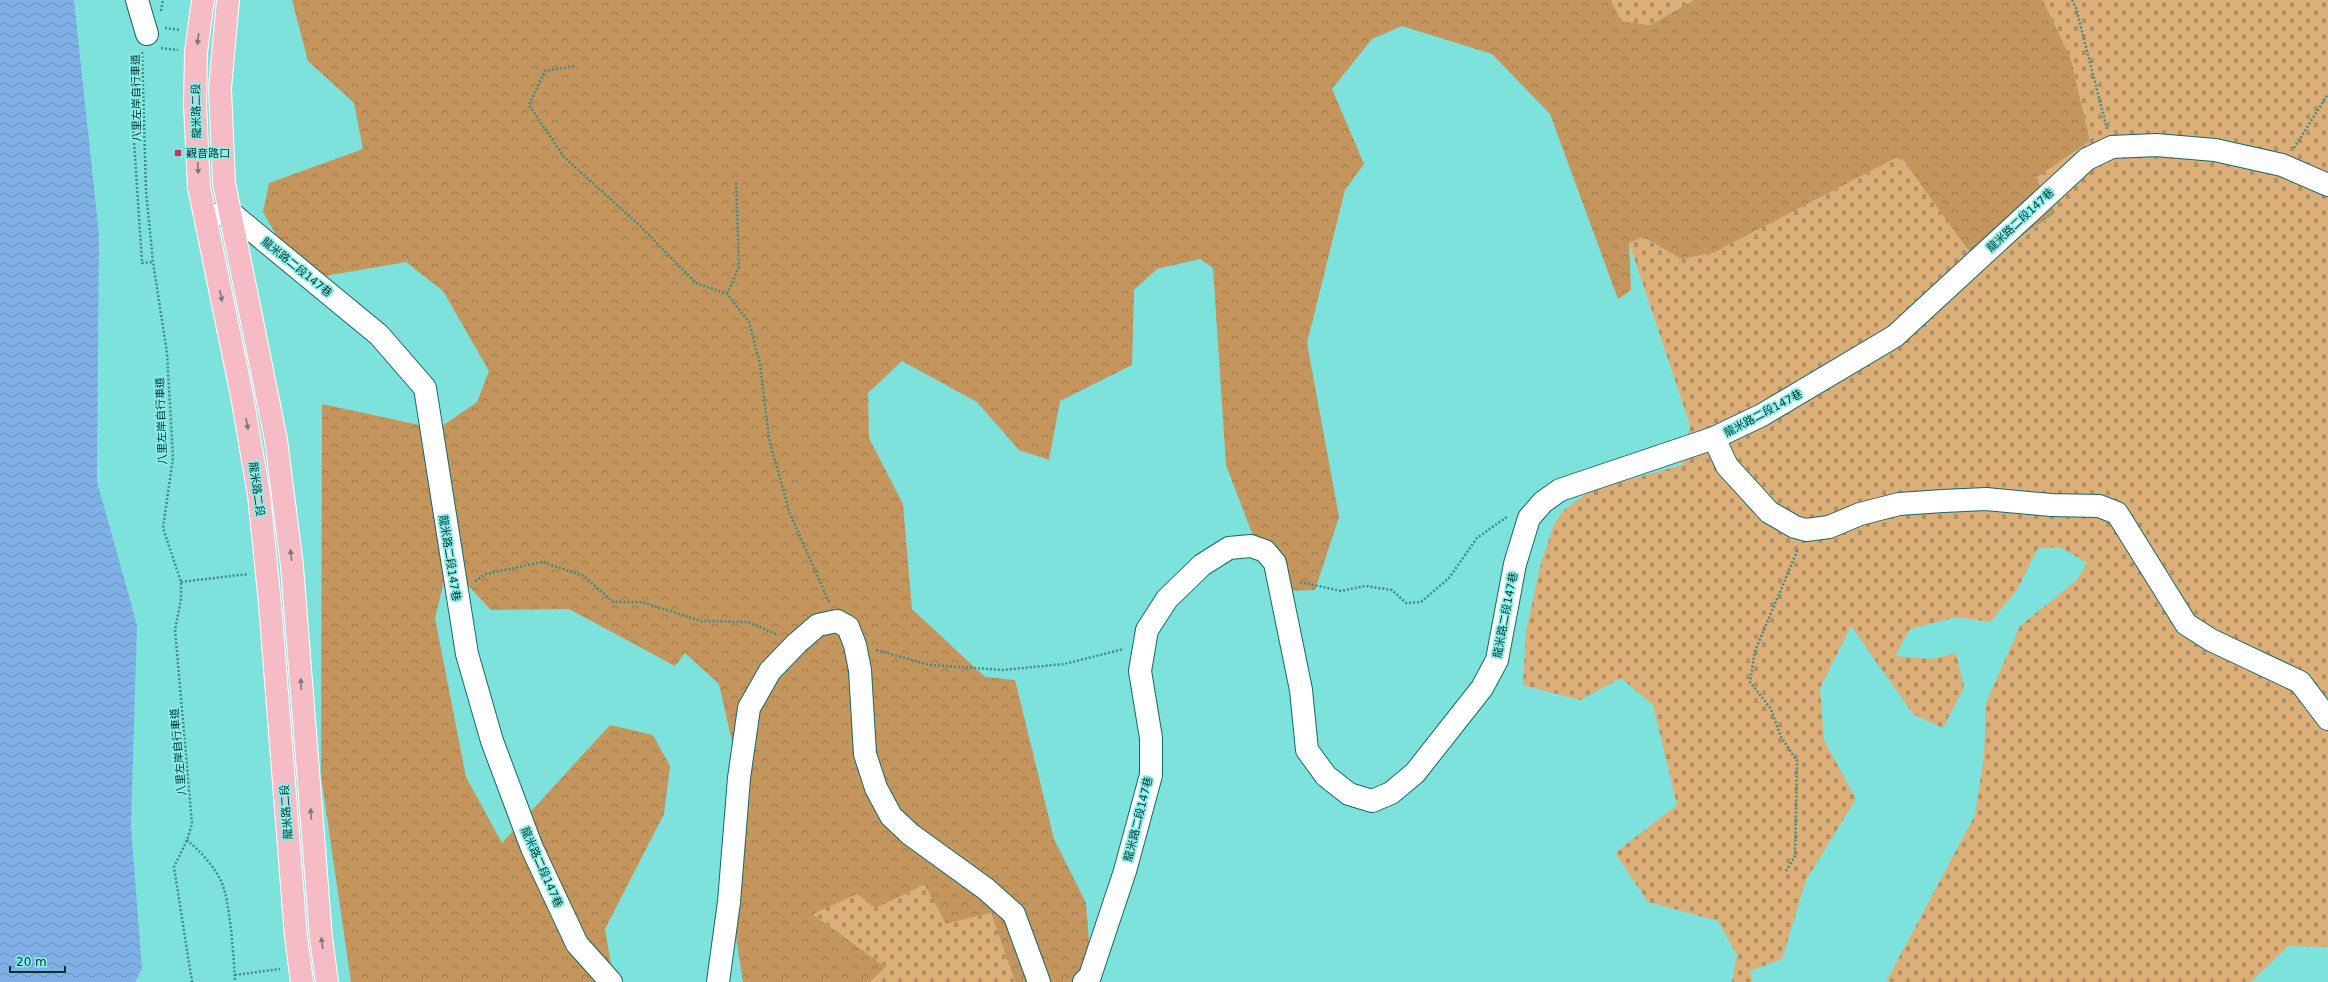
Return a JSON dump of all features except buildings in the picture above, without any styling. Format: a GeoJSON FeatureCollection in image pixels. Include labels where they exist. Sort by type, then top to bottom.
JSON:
{"type":"FeatureCollection","features":[{"type":"Feature","properties":{"kind":"main road","name":"龍米路二段"},"geometry":{"type":"LineString","coordinates":[[203,0],[197,42],[196,127],[199,187],[242,396],[259,495],[267,572],[296,937],[301,974]]}},
{"type":"Feature","properties":{"kind":"main road"},"geometry":{"type":"LineString","coordinates":[[228,0],[221,80],[220,124],[224,183],[276,440],[292,566],[321,938],[327,982]]}},
{"type":"Feature","properties":{"kind":"street"},"geometry":{"type":"LineString","coordinates":[[137,0],[148,35]]}},
{"type":"Feature","properties":{"kind":"street","name":"龍米路二段147巷"},"geometry":{"type":"LineString","coordinates":[[1084,982],[1090,976],[1123,878],[1151,775],[1151,738],[1140,671],[1147,630],[1167,599],[1202,565],[1229,548],[1251,546],[1265,551],[1275,563],[1301,690],[1307,750],[1326,776],[1349,794],[1372,801],[1391,793],[1415,773],[1482,688],[1497,660],[1514,564],[1529,518],[1543,502],[1560,490],[1714,438],[1762,415],[1895,336],[2087,159],[2112,147],[2156,145],[2215,150],[2282,165],[2328,185]]}},
{"type":"Feature","properties":{"kind":"street"},"geometry":{"type":"LineString","coordinates":[[205,216],[231,213]]}},
{"type":"Feature","properties":{"kind":"street","name":"龍米路二段147巷"},"geometry":{"type":"LineString","coordinates":[[231,213],[379,335],[425,388],[455,592],[466,654],[492,741],[532,848],[577,944],[611,982]]}},
{"type":"Feature","properties":{"kind":"street"},"geometry":{"type":"LineString","coordinates":[[1714,438],[1727,466],[1769,512],[1795,527],[1806,530],[1829,527],[1860,514],[1899,504],[1986,499],[2051,505],[2099,506],[2117,513],[2186,624],[2211,640],[2300,682],[2328,719]]}},
{"type":"Feature","properties":{"kind":"street"},"geometry":{"type":"LineString","coordinates":[[718,982],[729,902],[739,778],[749,708],[770,671],[797,643],[818,625],[837,621],[848,627],[856,645],[860,670],[861,708],[866,754],[876,788],[891,816],[910,834],[986,889],[1014,914],[1039,982]]}},
{"type":"Feature","properties":{"kind":"path","name":"八里左岸自行車道"},"geometry":{"type":"LineString","coordinates":[[163,0],[164,5],[148,35],[144,126],[146,191],[153,262],[167,353],[168,411],[173,458],[163,528],[181,582],[181,599],[175,630],[192,824],[187,840],[174,866],[192,982]]}},
{"type":"Feature","properties":{"kind":"path"},"geometry":{"type":"LineString","coordinates":[[2072,0],[2076,8],[2112,147]]}},
{"type":"Feature","properties":{"kind":"path"},"geometry":{"type":"LineString","coordinates":[[148,35],[197,42]]}},
{"type":"Feature","properties":{"kind":"path"},"geometry":{"type":"LineString","coordinates":[[148,35],[197,42]]}},
{"type":"Feature","properties":{"kind":"path"},"geometry":{"type":"LineString","coordinates":[[574,66],[545,71],[529,105],[564,157],[639,225],[696,284],[727,294],[749,322],[760,364],[769,439],[790,514],[837,621]]}},
{"type":"Feature","properties":{"kind":"path"},"geometry":{"type":"LineString","coordinates":[[2282,165],[2328,94]]}},
{"type":"Feature","properties":{"kind":"path"},"geometry":{"type":"LineString","coordinates":[[144,126],[133,126],[142,263],[153,262]]}},
{"type":"Feature","properties":{"kind":"path"},"geometry":{"type":"LineString","coordinates":[[727,294],[739,267],[736,181]]}},
{"type":"Feature","properties":{"kind":"path"},"geometry":{"type":"LineString","coordinates":[[1278,578],[1341,591],[1365,586],[1392,590],[1406,603],[1421,602],[1449,578],[1477,538],[1507,515],[1529,518]]}},
{"type":"Feature","properties":{"kind":"path"},"geometry":{"type":"LineString","coordinates":[[1786,870],[1795,856],[1798,761],[1781,737],[1771,709],[1750,682],[1755,651],[1806,530]]}},
{"type":"Feature","properties":{"kind":"path"},"geometry":{"type":"LineString","coordinates":[[455,592],[486,574],[542,562],[584,576],[613,602],[642,602],[701,621],[748,622],[797,643]]}},
{"type":"Feature","properties":{"kind":"path"},"geometry":{"type":"LineString","coordinates":[[181,582],[267,572]]}},
{"type":"Feature","properties":{"kind":"path"},"geometry":{"type":"LineString","coordinates":[[856,645],[930,665],[1003,670],[1064,664],[1144,645]]}},
{"type":"Feature","properties":{"kind":"path"},"geometry":{"type":"LineString","coordinates":[[187,840],[196,848],[221,881],[227,902],[235,982]]}},
{"type":"Feature","properties":{"kind":"path"},"geometry":{"type":"LineString","coordinates":[[234,975],[301,974]]}},
{"type":"Feature","properties":{"kind":"green space"},"geometry":{"type":"Polygon","coordinates":[[[292,0],[1611,0],[1621,21],[1650,25],[1694,0],[2043,0],[2071,59],[2090,141],[2036,178],[2056,213],[1978,264],[1900,156],[1713,253],[1681,259],[1643,237],[1629,243],[1631,290],[1618,299],[1550,114],[1492,54],[1402,26],[1372,39],[1332,89],[1364,164],[1345,190],[1307,343],[1339,517],[1315,590],[1288,591],[1260,554],[1226,465],[1213,268],[1200,259],[1157,269],[1134,290],[1132,365],[1060,401],[1049,460],[1019,450],[977,402],[902,361],[868,393],[869,438],[903,504],[912,609],[985,677],[1015,680],[1054,839],[1086,903],[1091,968],[1077,982],[1015,982],[991,913],[946,924],[924,885],[875,909],[814,915],[886,967],[870,982],[743,982],[735,931],[746,804],[719,684],[685,653],[675,666],[569,609],[491,610],[459,576],[444,581],[435,618],[466,777],[502,843],[610,725],[653,735],[670,766],[664,814],[605,929],[614,982],[351,982],[321,776],[322,404],[438,429],[477,402],[489,371],[443,291],[406,262],[302,280],[263,212],[269,183],[363,149],[354,103],[308,61],[292,0]]]}},
{"type":"Feature","properties":{"kind":"green space"},"geometry":{"type":"Polygon","coordinates":[[[1611,0],[1694,0],[1650,25],[1621,21],[1611,0]]]}},
{"type":"Feature","properties":{"kind":"green space"},"geometry":{"type":"Polygon","coordinates":[[[2043,0],[2328,0],[2328,947],[2288,946],[2251,982],[1886,982],[1975,815],[1984,756],[1986,703],[2020,626],[2077,580],[2087,563],[2060,547],[2038,548],[2017,590],[1990,622],[1957,617],[1910,629],[1895,656],[1932,659],[1956,653],[1964,687],[1943,728],[1913,714],[1851,626],[1820,688],[1824,740],[1856,799],[1806,880],[1782,959],[1750,971],[1753,982],[1732,982],[1737,955],[1718,921],[1648,902],[1615,853],[1677,805],[1653,705],[1621,678],[1580,700],[1523,685],[1526,632],[1540,567],[1554,524],[1564,510],[1592,490],[1682,465],[1690,425],[1629,243],[1642,237],[1681,259],[1713,253],[1900,156],[1978,264],[2056,214],[2036,178],[2090,141],[2071,59],[2043,0]]]}},
{"type":"Feature","properties":{"kind":"green space"},"geometry":{"type":"Polygon","coordinates":[[[925,885],[946,924],[991,913],[1015,982],[870,982],[886,967],[813,914],[857,894],[875,908],[925,885]]]}},
{"type":"Feature","properties":{"kind":"water"},"geometry":{"type":"Polygon","coordinates":[[[0,0],[74,0],[99,235],[97,481],[137,625],[131,826],[142,969],[135,982],[0,982],[0,0]]]}},
{"type":"Feature","properties":{"kind":"place","name":"觀音路口"},"geometry":{"type":"Point","coordinates":[178,153]}}]}
